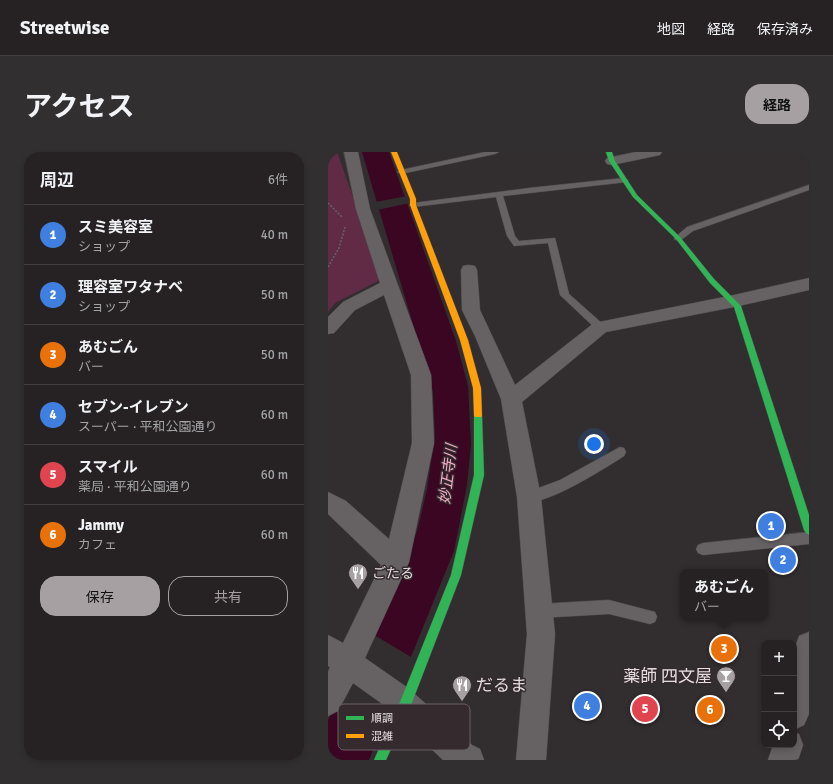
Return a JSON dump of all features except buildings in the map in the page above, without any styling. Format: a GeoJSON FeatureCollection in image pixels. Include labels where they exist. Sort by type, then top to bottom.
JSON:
{"type":"FeatureCollection","features":[{"type":"Feature","properties":{"kind":"street"},"geometry":{"type":"LineString","coordinates":[[328,701],[343,660],[396,562],[423,443],[421,375],[363,209],[351,152]]}},
{"type":"Feature","properties":{"kind":"street"},"geometry":{"type":"LineString","coordinates":[[343,660],[401,702],[456,575],[479,475],[477,388],[464,340],[413,205],[413,199],[394,152]]}},
{"type":"Feature","properties":{"kind":"street"},"geometry":{"type":"LineString","coordinates":[[655,152],[610,157],[636,196],[678,238],[712,281],[734,301],[737,306],[809,530]]}},
{"type":"Feature","properties":{"kind":"street"},"geometry":{"type":"LineString","coordinates":[[469,270],[471,310],[511,399],[529,497],[541,634],[531,760]]}},
{"type":"Feature","properties":{"kind":"street"},"geometry":{"type":"LineString","coordinates":[[511,399],[600,327],[734,301],[809,284]]}},
{"type":"Feature","properties":{"kind":"street"},"geometry":{"type":"LineString","coordinates":[[328,328],[349,306],[390,285]]}},
{"type":"Feature","properties":{"kind":"street"},"geometry":{"type":"LineString","coordinates":[[328,502],[338,508],[396,562]]}},
{"type":"Feature","properties":{"kind":"street"},"geometry":{"type":"LineString","coordinates":[[795,712],[809,646]]}},
{"type":"Feature","properties":{"kind":"street"},"geometry":{"type":"LineString","coordinates":[[783,760],[787,748]]}},
{"type":"Feature","properties":{"kind":"street"},"geometry":{"type":"LineString","coordinates":[[380,760],[384,750]]}},
{"type":"Feature","properties":{"kind":"street"},"geometry":{"type":"LineString","coordinates":[[454,750],[461,756],[469,760]]}},
{"type":"Feature","properties":{"kind":"lane"},"geometry":{"type":"LineString","coordinates":[[401,172],[495,152]]}},
{"type":"Feature","properties":{"kind":"lane"},"geometry":{"type":"LineString","coordinates":[[413,205],[529,190],[624,180]]}},
{"type":"Feature","properties":{"kind":"lane"},"geometry":{"type":"LineString","coordinates":[[678,238],[690,229],[809,187]]}},
{"type":"Feature","properties":{"kind":"lane"},"geometry":{"type":"LineString","coordinates":[[499,194],[511,236],[517,244],[552,240],[565,295],[600,327]]}},
{"type":"Feature","properties":{"kind":"lane"},"geometry":{"type":"LineString","coordinates":[[529,497],[544,493],[582,476],[620,452]]}},
{"type":"Feature","properties":{"kind":"lane"},"geometry":{"type":"LineString","coordinates":[[703,548],[809,538]]}},
{"type":"Feature","properties":{"kind":"lane"},"geometry":{"type":"LineString","coordinates":[[539,611],[609,607],[650,617]]}},
{"type":"Feature","properties":{"kind":"path"},"geometry":{"type":"LineString","coordinates":[[328,203],[346,221],[344,238],[335,257],[328,267]]}},
{"type":"Feature","properties":{"kind":"shaded area"},"geometry":{"type":"Polygon","coordinates":[[[328,152],[337,152],[382,279],[335,303],[328,312],[328,152]]]}},
{"type":"Feature","properties":{"kind":"water","name":"妙正寺川"},"geometry":{"type":"Polygon","coordinates":[[[362,152],[389,152],[456,341],[468,386],[471,444],[467,485],[454,551],[392,704],[338,704],[338,750],[373,750],[369,760],[328,760],[328,720],[388,602],[406,562],[418,528],[427,489],[435,436],[433,392],[362,152]]]}},
{"type":"Feature","properties":{"kind":"pier"},"geometry":{"type":"Polygon","coordinates":[[[407,196],[410,203],[377,210],[375,202],[407,196]]]}},
{"type":"Feature","properties":{"kind":"pier"},"geometry":{"type":"Polygon","coordinates":[[[371,633],[416,660],[396,704],[338,704],[338,708],[334,705],[371,633]]]}},
{"type":"Feature","properties":{"kind":"traffic: fast"},"geometry":{"type":"LineString","coordinates":[[609,152],[612,161],[635,196],[678,238],[712,281],[737,306],[809,530]]}},
{"type":"Feature","properties":{"kind":"traffic: fast"},"geometry":{"type":"LineString","coordinates":[[405,704],[456,575],[479,475],[478,415]]}},
{"type":"Feature","properties":{"kind":"traffic: fast"},"geometry":{"type":"LineString","coordinates":[[380,760],[385,750]]}},
{"type":"Feature","properties":{"kind":"traffic: slow"},"geometry":{"type":"LineString","coordinates":[[394,152],[413,199],[413,205],[464,340],[477,388],[478,415]]}},
{"type":"Feature","properties":{"kind":"place","name":"スミ美容室"},"geometry":{"type":"Point","coordinates":[771,526]}},
{"type":"Feature","properties":{"kind":"place","name":"理容室ワタナベ"},"geometry":{"type":"Point","coordinates":[783,560]}},
{"type":"Feature","properties":{"kind":"place","name":"ごたる"},"geometry":{"type":"Point","coordinates":[358,590]}},
{"type":"Feature","properties":{"kind":"place","name":"あむごん"},"geometry":{"type":"Point","coordinates":[724,649]}},
{"type":"Feature","properties":{"kind":"place","name":"薬師 四文屋"},"geometry":{"type":"Point","coordinates":[726,693]}},
{"type":"Feature","properties":{"kind":"place","name":"だるま"},"geometry":{"type":"Point","coordinates":[462,702]}},
{"type":"Feature","properties":{"kind":"place","name":"セブン-イレブン"},"geometry":{"type":"Point","coordinates":[587,706]}},
{"type":"Feature","properties":{"kind":"place","name":"スマイル"},"geometry":{"type":"Point","coordinates":[645,709]}},
{"type":"Feature","properties":{"kind":"place","name":"Jammy"},"geometry":{"type":"Point","coordinates":[710,710]}}]}
